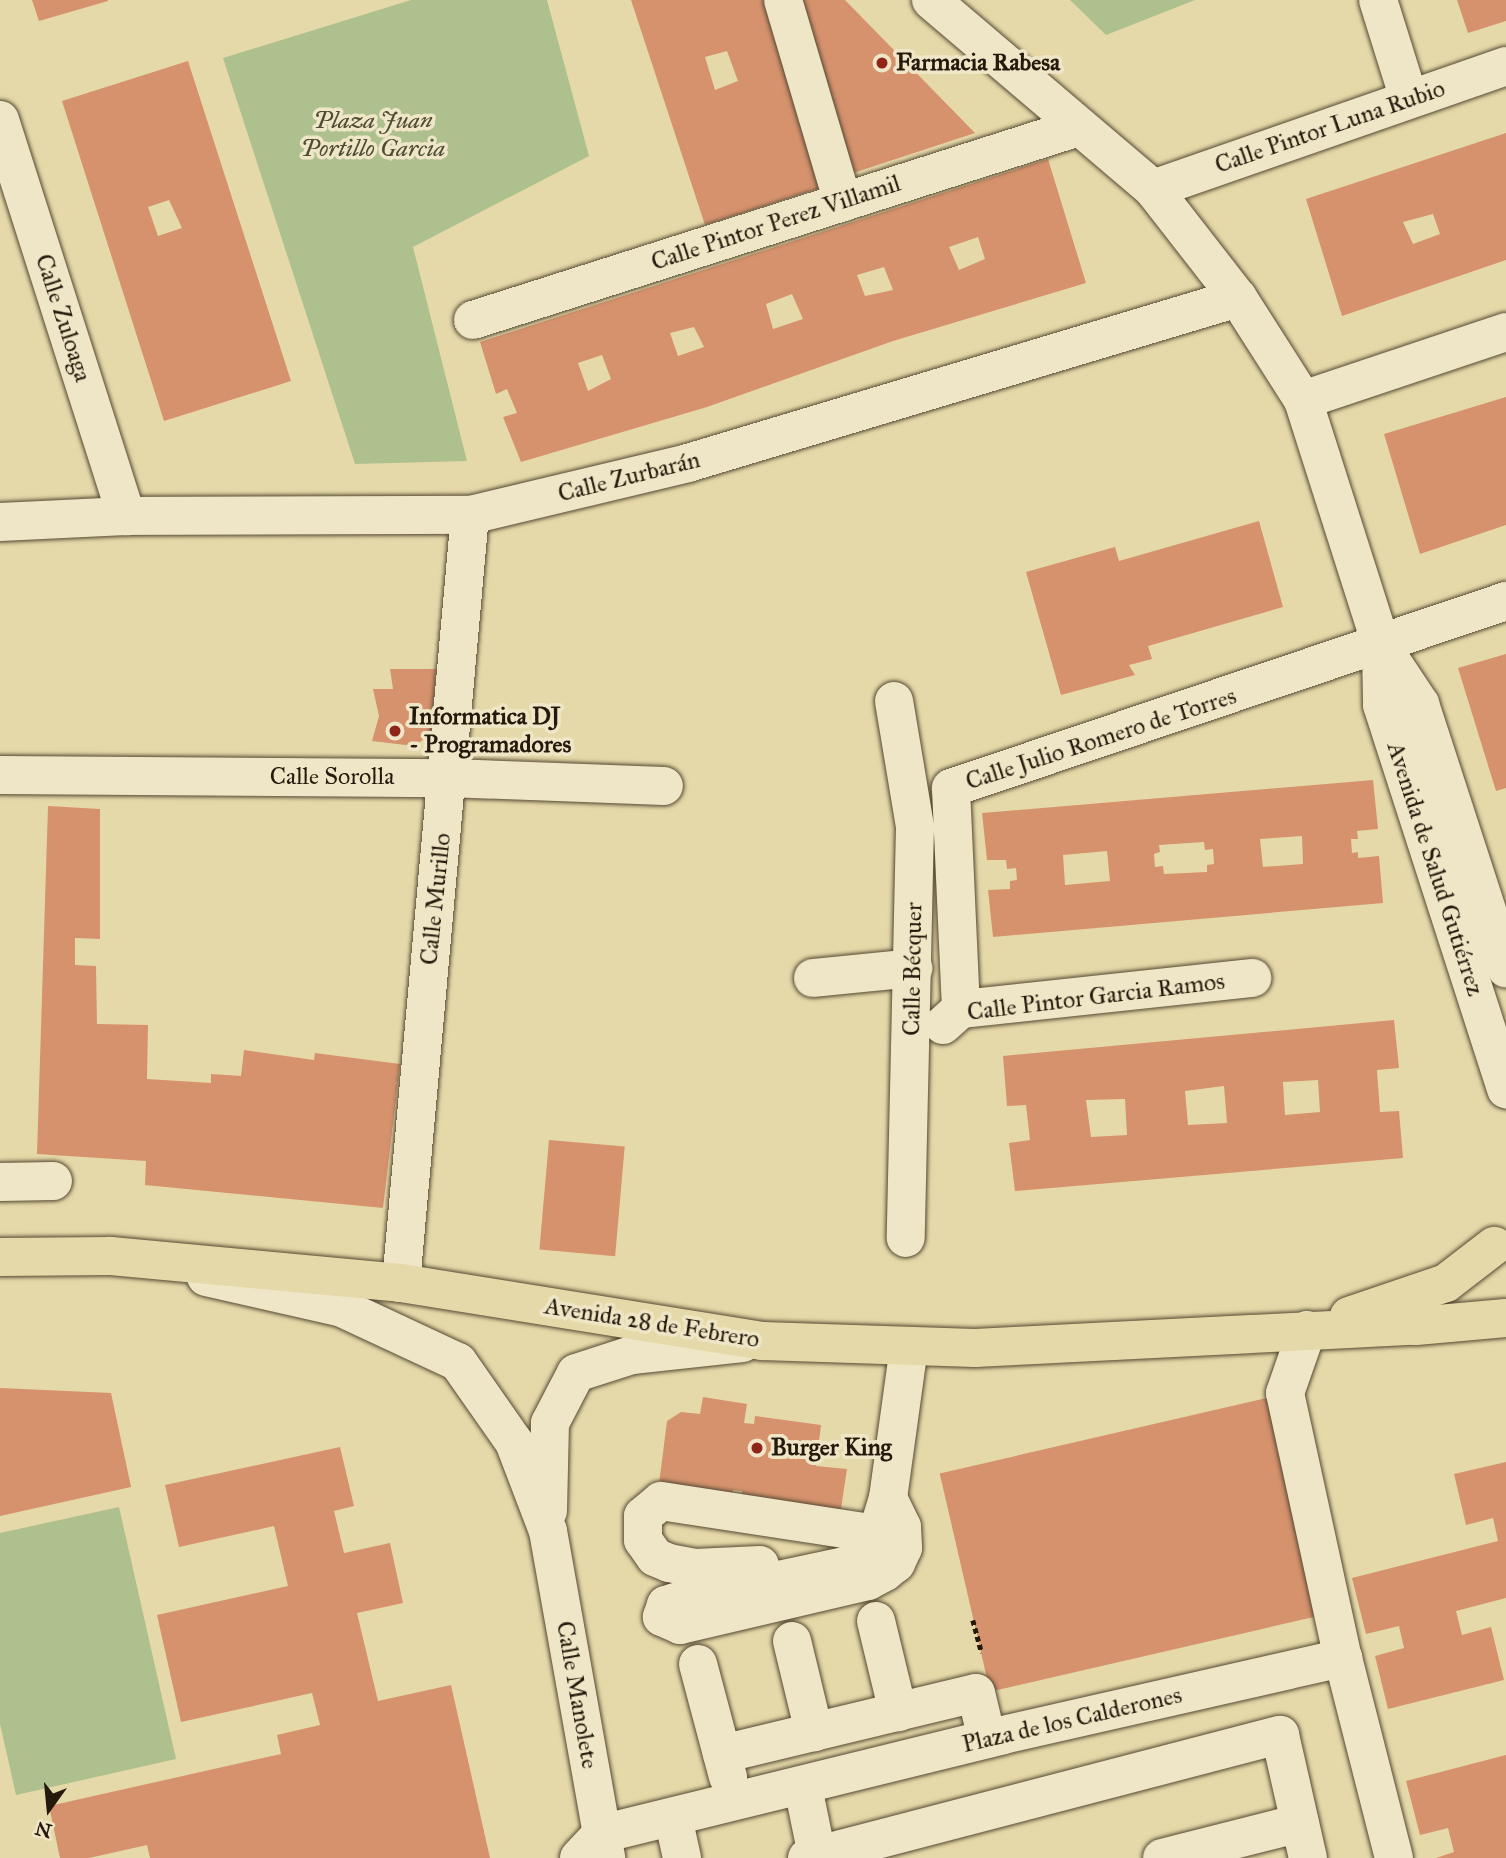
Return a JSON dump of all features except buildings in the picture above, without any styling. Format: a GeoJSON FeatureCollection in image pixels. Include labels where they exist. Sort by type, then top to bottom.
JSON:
{"type":"FeatureCollection","features":[{"type":"Feature","properties":{"kind":"main road","name":"Avenida 28 de Febrero"},"geometry":{"type":"LineString","coordinates":[[1307,1330],[1446,1283],[1500,1238]]}},
{"type":"Feature","properties":{"kind":"main road"},"geometry":{"type":"LineString","coordinates":[[1500,1238],[1490,1283],[1506,1318]]}},
{"type":"Feature","properties":{"kind":"main road","name":"Avenida 28 de Febrero"},"geometry":{"type":"LineString","coordinates":[[0,1257],[111,1256],[401,1283],[762,1340],[909,1346],[975,1348],[1506,1318]]}},
{"type":"Feature","properties":{"kind":"street"},"geometry":{"type":"LineString","coordinates":[[783,0],[843,202]]}},
{"type":"Feature","properties":{"kind":"street","name":"Avenida de Salud Gutiérrez"},"geometry":{"type":"LineString","coordinates":[[931,0],[1153,189],[1238,298],[1303,400],[1381,645],[1420,704],[1506,968]]}},
{"type":"Feature","properties":{"kind":"street"},"geometry":{"type":"LineString","coordinates":[[1378,0],[1409,99]]}},
{"type":"Feature","properties":{"kind":"street","name":"Calle Pintor Luna Rubio"},"geometry":{"type":"LineString","coordinates":[[1153,189],[1506,66]]}},
{"type":"Feature","properties":{"kind":"street","name":"Calle Zuloaga"},"geometry":{"type":"LineString","coordinates":[[0,120],[126,516]]}},
{"type":"Feature","properties":{"kind":"street","name":"Calle Pintor Perez Villamil"},"geometry":{"type":"LineString","coordinates":[[473,320],[1079,127]]}},
{"type":"Feature","properties":{"kind":"street","name":"Calle Zurbarán"},"geometry":{"type":"LineString","coordinates":[[0,522],[126,516],[470,515],[688,463],[1238,298]]}},
{"type":"Feature","properties":{"kind":"street"},"geometry":{"type":"LineString","coordinates":[[1303,400],[1506,332]]}},
{"type":"Feature","properties":{"kind":"street","name":"Calle Murillo"},"geometry":{"type":"LineString","coordinates":[[401,1283],[470,515]]}},
{"type":"Feature","properties":{"kind":"street"},"geometry":{"type":"LineString","coordinates":[[1381,645],[1506,601]]}},
{"type":"Feature","properties":{"kind":"street","name":"Avenida de Salud Gutiérrez"},"geometry":{"type":"LineString","coordinates":[[1381,645],[1382,705],[1506,1090]]}},
{"type":"Feature","properties":{"kind":"street","name":"Calle Julio Romero de Torres"},"geometry":{"type":"LineString","coordinates":[[961,1009],[951,788],[1381,645]]}},
{"type":"Feature","properties":{"kind":"street","name":"Calle Bécquer"},"geometry":{"type":"LineString","coordinates":[[894,701],[915,827],[906,1238]]}},
{"type":"Feature","properties":{"kind":"street","name":"Calle Sorolla"},"geometry":{"type":"LineString","coordinates":[[0,775],[448,778],[664,786]]}},
{"type":"Feature","properties":{"kind":"street"},"geometry":{"type":"LineString","coordinates":[[813,978],[914,968]]}},
{"type":"Feature","properties":{"kind":"street","name":"Calle Pintor Garcia Ramos"},"geometry":{"type":"LineString","coordinates":[[912,1051],[961,1009],[1252,978]]}},
{"type":"Feature","properties":{"kind":"street"},"geometry":{"type":"LineString","coordinates":[[0,1182],[53,1181]]}},
{"type":"Feature","properties":{"kind":"street"},"geometry":{"type":"LineString","coordinates":[[111,1256],[342,1308],[458,1362],[514,1442],[548,1531]]}},
{"type":"Feature","properties":{"kind":"street"},"geometry":{"type":"LineString","coordinates":[[1307,1330],[1285,1393],[1343,1658],[1394,1858]]}},
{"type":"Feature","properties":{"kind":"street"},"geometry":{"type":"LineString","coordinates":[[548,1531],[550,1423],[576,1373],[632,1355],[762,1340]]}},
{"type":"Feature","properties":{"kind":"street"},"geometry":{"type":"LineString","coordinates":[[888,1498],[902,1527],[903,1548],[896,1563],[868,1581],[680,1625],[662,1617],[666,1605],[675,1602],[845,1566],[870,1546],[888,1498],[909,1346]]}},
{"type":"Feature","properties":{"kind":"street"},"geometry":{"type":"LineString","coordinates":[[661,1501],[870,1546],[695,1568],[655,1557],[643,1540],[641,1525],[648,1509],[661,1501]]}},
{"type":"Feature","properties":{"kind":"street","name":"Calle Manolete"},"geometry":{"type":"LineString","coordinates":[[548,1531],[596,1850]]}},
{"type":"Feature","properties":{"kind":"street"},"geometry":{"type":"LineString","coordinates":[[876,1621],[898,1712]]}},
{"type":"Feature","properties":{"kind":"street"},"geometry":{"type":"LineString","coordinates":[[792,1641],[814,1732]]}},
{"type":"Feature","properties":{"kind":"street","name":"Plaza de los Calderones"},"geometry":{"type":"LineString","coordinates":[[596,1850],[673,1817],[803,1787],[987,1739],[1343,1658]]}},
{"type":"Feature","properties":{"kind":"street"},"geometry":{"type":"LineString","coordinates":[[698,1664],[735,1802]]}},
{"type":"Feature","properties":{"kind":"street"},"geometry":{"type":"LineString","coordinates":[[722,1754],[976,1693],[987,1739]]}},
{"type":"Feature","properties":{"kind":"street"},"geometry":{"type":"LineString","coordinates":[[803,1787],[812,1857],[1280,1735],[1304,1841],[1162,1858]]}},
{"type":"Feature","properties":{"kind":"street"},"geometry":{"type":"LineString","coordinates":[[673,1817],[682,1858]]}},
{"type":"Feature","properties":{"kind":"path"},"geometry":{"type":"LineString","coordinates":[[973,1620],[983,1657]]}},
{"type":"Feature","properties":{"kind":"green space","name":"Plaza Juan Portillo Garcia"},"geometry":{"type":"Polygon","coordinates":[[[411,0],[547,0],[589,156],[413,247],[467,461],[355,464],[223,58],[411,0]]]}},
{"type":"Feature","properties":{"kind":"green space"},"geometry":{"type":"Polygon","coordinates":[[[1070,0],[1195,0],[1106,35],[1070,0]]]}},
{"type":"Feature","properties":{"kind":"green space"},"geometry":{"type":"Polygon","coordinates":[[[119,1507],[176,1759],[16,1795],[0,1724],[0,1533],[119,1507]]]}},
{"type":"Feature","properties":{"kind":"place","name":"Farmacia Rabesa"},"geometry":{"type":"Point","coordinates":[882,63]}},
{"type":"Feature","properties":{"kind":"place","name":"Informatica DJ - Programadores"},"geometry":{"type":"Point","coordinates":[395,731]}},
{"type":"Feature","properties":{"kind":"place","name":"Burger King"},"geometry":{"type":"Point","coordinates":[757,1448]}}]}
